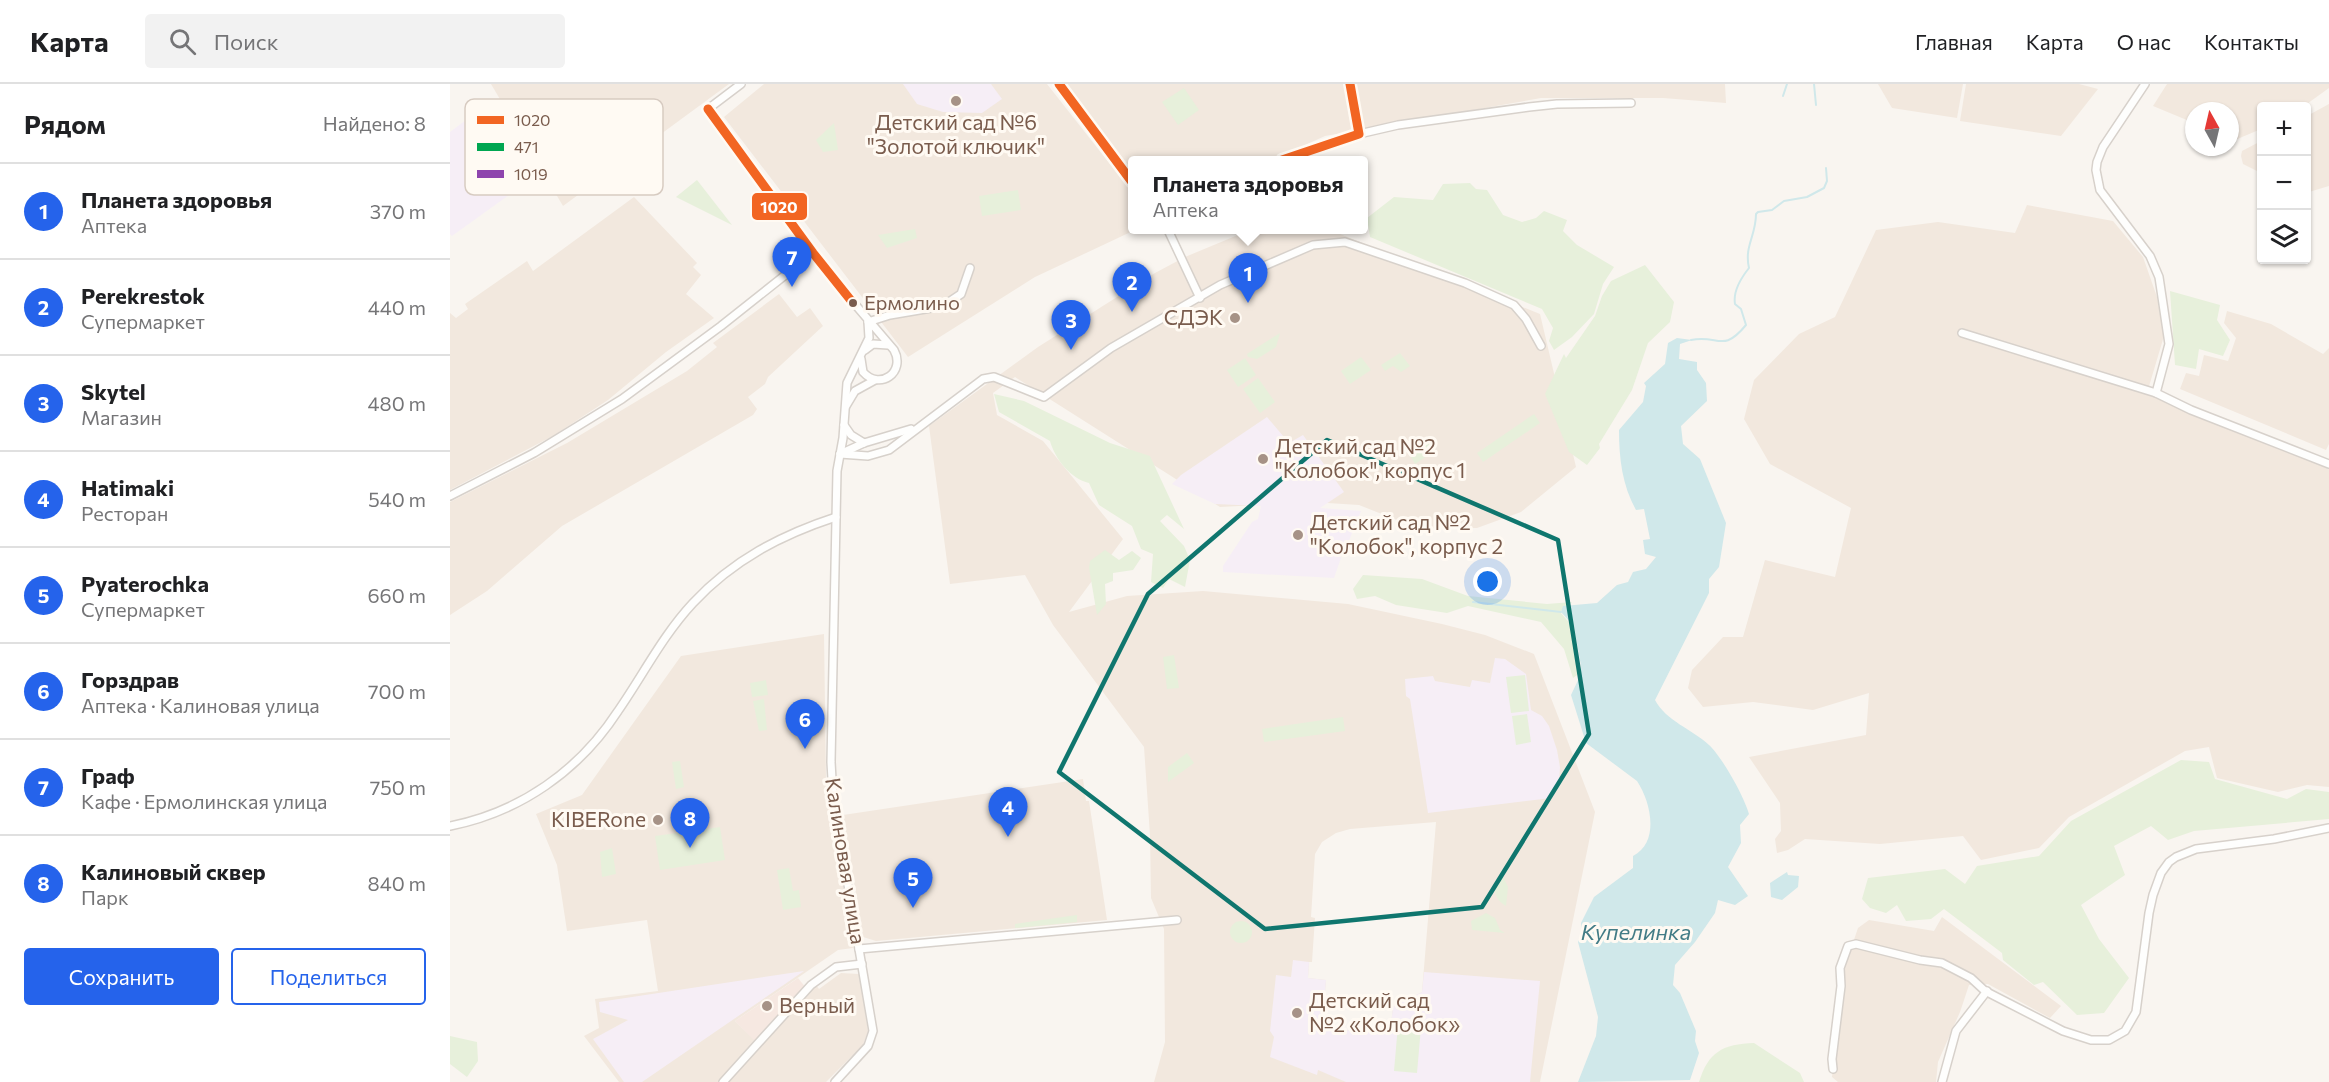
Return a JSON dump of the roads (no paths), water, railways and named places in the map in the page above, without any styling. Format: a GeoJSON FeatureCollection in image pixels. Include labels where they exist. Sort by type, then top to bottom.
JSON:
{"type":"FeatureCollection","features":[{"type":"Feature","properties":{"kind":"street"},"geometry":{"type":"LineString","coordinates":[[741,84],[708,109],[813,253],[897,356],[895,372],[886,379],[875,380],[855,391],[845,411]]}},
{"type":"Feature","properties":{"kind":"street"},"geometry":{"type":"LineString","coordinates":[[1059,84],[1128,177]]}},
{"type":"Feature","properties":{"kind":"street"},"geometry":{"type":"LineString","coordinates":[[1350,84],[1359,134]]}},
{"type":"Feature","properties":{"kind":"street"},"geometry":{"type":"LineString","coordinates":[[2145,84],[2103,147],[2096,170],[2100,190],[2150,256],[2159,277],[2169,344],[2156,393]]}},
{"type":"Feature","properties":{"kind":"street"},"geometry":{"type":"LineString","coordinates":[[1294,156],[1359,134],[1398,125],[1557,104],[1630,103]]}},
{"type":"Feature","properties":{"kind":"street"},"geometry":{"type":"LineString","coordinates":[[1170,234],[1200,297]]}},
{"type":"Feature","properties":{"kind":"street"},"geometry":{"type":"LineString","coordinates":[[840,454],[868,456],[889,450],[982,379],[994,377],[1044,397],[1111,348],[1220,285],[1313,245],[1345,242],[1443,275],[1514,305],[1526,319],[1541,346]]}},
{"type":"Feature","properties":{"kind":"street"},"geometry":{"type":"LineString","coordinates":[[450,496],[544,447],[622,399],[721,326],[813,253]]}},
{"type":"Feature","properties":{"kind":"street"},"geometry":{"type":"LineString","coordinates":[[868,322],[890,315],[942,306],[961,294],[970,268]]}},
{"type":"Feature","properties":{"kind":"street","name":"Калиновая улица"},"geometry":{"type":"LineString","coordinates":[[835,1082],[860,1056],[871,1039],[873,1024],[833,797],[831,770],[837,471],[847,383],[869,338],[868,322]]}},
{"type":"Feature","properties":{"kind":"street"},"geometry":{"type":"LineString","coordinates":[[1962,333],[2156,393],[2191,410],[2329,464]]}},
{"type":"Feature","properties":{"kind":"street"},"geometry":{"type":"LineString","coordinates":[[875,380],[863,372],[862,354],[873,344],[885,344],[890,347]]}},
{"type":"Feature","properties":{"kind":"street"},"geometry":{"type":"LineString","coordinates":[[844,425],[851,435],[864,443]]}},
{"type":"Feature","properties":{"kind":"street"},"geometry":{"type":"LineString","coordinates":[[840,454],[864,443],[917,427]]}},
{"type":"Feature","properties":{"kind":"street"},"geometry":{"type":"LineString","coordinates":[[450,826],[491,816],[545,788],[568,770],[605,730],[664,639],[711,584],[758,550],[784,536],[836,517]]}},
{"type":"Feature","properties":{"kind":"street"},"geometry":{"type":"LineString","coordinates":[[1833,1069],[1832,1059],[1841,986],[1840,968],[1848,946],[1857,944],[1920,960],[1942,963],[1971,978],[1987,992],[2081,1038],[2099,1041],[2117,1037],[2129,1026],[2136,1012],[2152,895],[2161,873],[2169,862],[2185,852],[2196,849],[2274,839],[2329,828]]}},
{"type":"Feature","properties":{"kind":"street"},"geometry":{"type":"LineString","coordinates":[[859,949],[1177,920]]}},
{"type":"Feature","properties":{"kind":"street"},"geometry":{"type":"LineString","coordinates":[[723,1082],[811,985],[837,967],[862,964]]}},
{"type":"Feature","properties":{"kind":"street"},"geometry":{"type":"LineString","coordinates":[[1942,1082],[1956,1031],[1987,992]]}},
{"type":"Feature","properties":{"kind":"water","name":"Купелинка"},"geometry":{"type":"Polygon","coordinates":[[[1677,338],[1692,340],[1680,344],[1679,359],[1697,362],[1697,370],[1706,383],[1707,401],[1681,426],[1683,444],[1700,459],[1726,523],[1719,567],[1709,579],[1709,593],[1655,700],[1672,719],[1709,745],[1726,767],[1742,797],[1749,814],[1740,825],[1741,843],[1728,867],[1748,896],[1735,905],[1718,900],[1715,913],[1695,942],[1675,965],[1673,985],[1680,993],[1696,1031],[1695,1041],[1699,1053],[1690,1080],[1578,1082],[1596,1036],[1598,1017],[1578,942],[1582,934],[1581,923],[1594,897],[1633,868],[1633,856],[1647,841],[1650,821],[1646,800],[1637,781],[1586,743],[1571,695],[1581,674],[1574,626],[1561,612],[1563,606],[1597,603],[1617,585],[1628,582],[1633,572],[1646,569],[1656,557],[1645,554],[1643,540],[1650,539],[1644,509],[1636,510],[1627,491],[1621,461],[1619,430],[1643,402],[1646,386],[1644,383],[1665,364],[1668,343],[1677,338]]]}},
{"type":"Feature","properties":{"kind":"water"},"geometry":{"type":"Polygon","coordinates":[[[1787,872],[1788,875],[1799,876],[1798,887],[1782,900],[1771,897],[1770,883],[1787,872]]]}},
{"type":"Feature","properties":{"kind":"waterway"},"geometry":{"type":"LineString","coordinates":[[1783,96],[1787,84]]}},
{"type":"Feature","properties":{"kind":"waterway","name":"Купелинка"},"geometry":{"type":"LineString","coordinates":[[1814,84],[1816,105]]}},
{"type":"Feature","properties":{"kind":"waterway","name":"Купелинка"},"geometry":{"type":"LineString","coordinates":[[1691,340],[1725,341],[1738,334],[1746,325],[1741,309],[1735,304],[1735,295],[1738,285],[1749,268],[1748,253],[1756,214],[1772,210],[1784,201],[1807,197],[1824,188],[1827,181],[1826,168]]}},
{"type":"Feature","properties":{"kind":"waterway"},"geometry":{"type":"LineString","coordinates":[[1473,602],[1561,612]]}},
{"type":"Feature","properties":{"kind":"place","name":"Детский сад №6 \"Золотой ключик\""},"geometry":{"type":"Point","coordinates":[956,101]}},
{"type":"Feature","properties":{"kind":"place","name":"Граф"},"geometry":{"type":"Point","coordinates":[792,287]}},
{"type":"Feature","properties":{"kind":"place","name":"Ермолино"},"geometry":{"type":"Point","coordinates":[853,303]}},
{"type":"Feature","properties":{"kind":"place","name":"Планета здоровья"},"geometry":{"type":"Point","coordinates":[1248,303]}},
{"type":"Feature","properties":{"kind":"place","name":"Perekrestok"},"geometry":{"type":"Point","coordinates":[1132,312]}},
{"type":"Feature","properties":{"kind":"place","name":"СДЭК"},"geometry":{"type":"Point","coordinates":[1235,318]}},
{"type":"Feature","properties":{"kind":"place","name":"Skytel"},"geometry":{"type":"Point","coordinates":[1071,350]}},
{"type":"Feature","properties":{"kind":"place","name":"Детский сад №2 \"Колобок\", корпус 1"},"geometry":{"type":"Point","coordinates":[1263,459]}},
{"type":"Feature","properties":{"kind":"place","name":"Детский сад №2 \"Колобок\", корпус 2"},"geometry":{"type":"Point","coordinates":[1298,535]}},
{"type":"Feature","properties":{"kind":"place","name":"Горздрав"},"geometry":{"type":"Point","coordinates":[805,749]}},
{"type":"Feature","properties":{"kind":"place","name":"KIBERone"},"geometry":{"type":"Point","coordinates":[658,820]}},
{"type":"Feature","properties":{"kind":"place","name":"Hatimaki"},"geometry":{"type":"Point","coordinates":[1008,837]}},
{"type":"Feature","properties":{"kind":"place","name":"Калиновый сквер"},"geometry":{"type":"Point","coordinates":[690,848]}},
{"type":"Feature","properties":{"kind":"place","name":"Pyaterochka"},"geometry":{"type":"Point","coordinates":[913,908]}},
{"type":"Feature","properties":{"kind":"place","name":"Верный"},"geometry":{"type":"Point","coordinates":[767,1006]}},
{"type":"Feature","properties":{"kind":"place","name":"Детский сад №2 «Колобок»"},"geometry":{"type":"Point","coordinates":[1297,1013]}}]}
